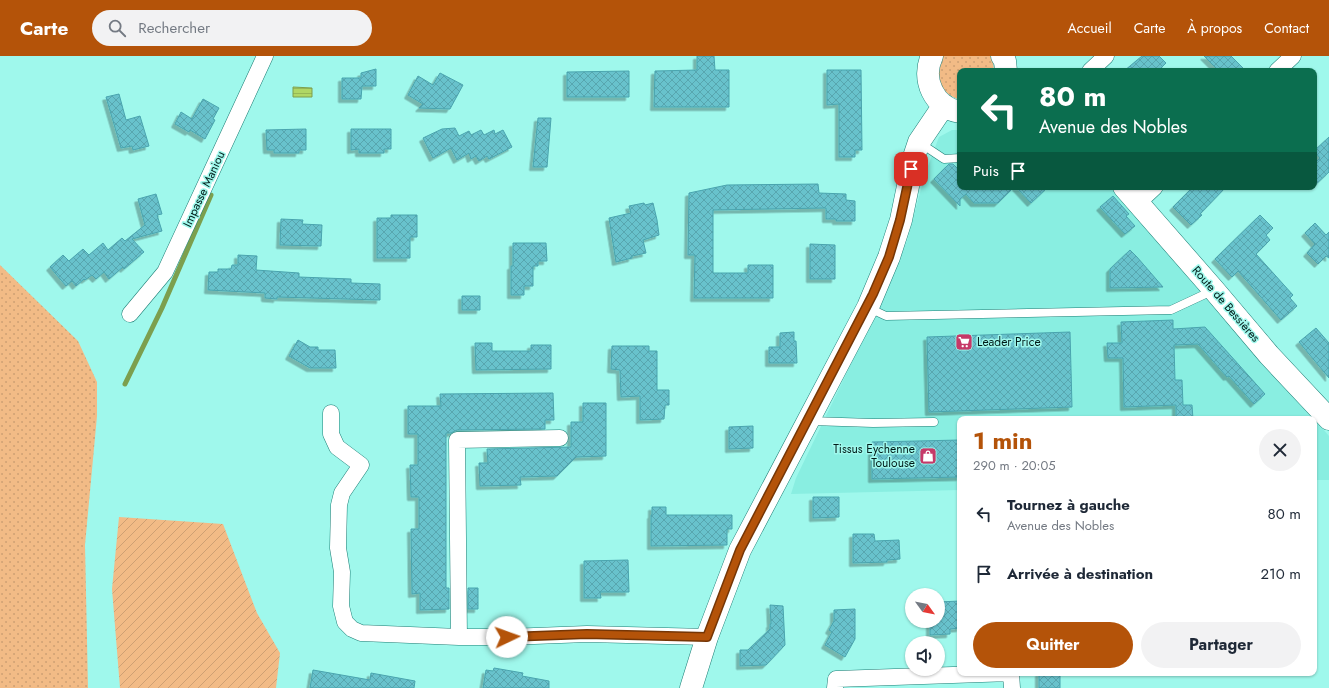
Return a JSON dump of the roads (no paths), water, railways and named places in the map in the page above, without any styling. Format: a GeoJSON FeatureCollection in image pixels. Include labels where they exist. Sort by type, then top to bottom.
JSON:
{"type":"FeatureCollection","features":[{"type":"Feature","properties":{"kind":"street","name":"Impasse Maniou"},"geometry":{"type":"LineString","coordinates":[[130,314],[165,272],[266,56]]}},
{"type":"Feature","properties":{"kind":"street"},"geometry":{"type":"LineString","coordinates":[[691,688],[707,637],[740,550],[868,307],[889,257],[900,220],[914,157],[919,142],[952,109],[935,97],[929,86],[927,74],[929,62],[932,56]]}},
{"type":"Feature","properties":{"kind":"street"},"geometry":{"type":"LineString","coordinates":[[1002,56],[1005,61],[1006,68]]}},
{"type":"Feature","properties":{"kind":"street"},"geometry":{"type":"LineString","coordinates":[[1093,68],[1106,56]]}},
{"type":"Feature","properties":{"kind":"street"},"geometry":{"type":"LineString","coordinates":[[1280,68],[1293,56]]}},
{"type":"Feature","properties":{"kind":"street","name":"Route de Bessières"},"geometry":{"type":"LineString","coordinates":[[1127,190],[1269,355],[1329,419]]}},
{"type":"Feature","properties":{"kind":"street"},"geometry":{"type":"LineString","coordinates":[[1138,203],[1152,190]]}},
{"type":"Feature","properties":{"kind":"street"},"geometry":{"type":"LineString","coordinates":[[331,414],[331,434],[337,447],[361,464],[342,493],[339,505],[338,548],[342,572],[341,606],[345,622],[352,629],[361,633],[459,637],[587,634],[707,637]]}},
{"type":"Feature","properties":{"kind":"street"},"geometry":{"type":"LineString","coordinates":[[459,637],[457,440],[560,438]]}},
{"type":"Feature","properties":{"kind":"street"},"geometry":{"type":"LineString","coordinates":[[834,688],[836,679],[957,676]]}},
{"type":"Feature","properties":{"kind":"street"},"geometry":{"type":"LineString","coordinates":[[1011,676],[1012,688]]}},
{"type":"Feature","properties":{"kind":"lane"},"geometry":{"type":"LineString","coordinates":[[919,142],[944,159],[957,158]]}},
{"type":"Feature","properties":{"kind":"lane"},"geometry":{"type":"LineString","coordinates":[[868,307],[886,316],[1171,310],[1214,290]]}},
{"type":"Feature","properties":{"kind":"lane"},"geometry":{"type":"LineString","coordinates":[[808,421],[874,423],[934,422]]}},
{"type":"Feature","properties":{"kind":"waterway"},"geometry":{"type":"LineString","coordinates":[[125,384],[162,308],[211,195]]}},
{"type":"Feature","properties":{"kind":"place","name":"Leader Price"},"geometry":{"type":"Point","coordinates":[964,342]}},
{"type":"Feature","properties":{"kind":"place","name":"Tissus Eychenne Toulouse"},"geometry":{"type":"Point","coordinates":[928,456]}}]}
